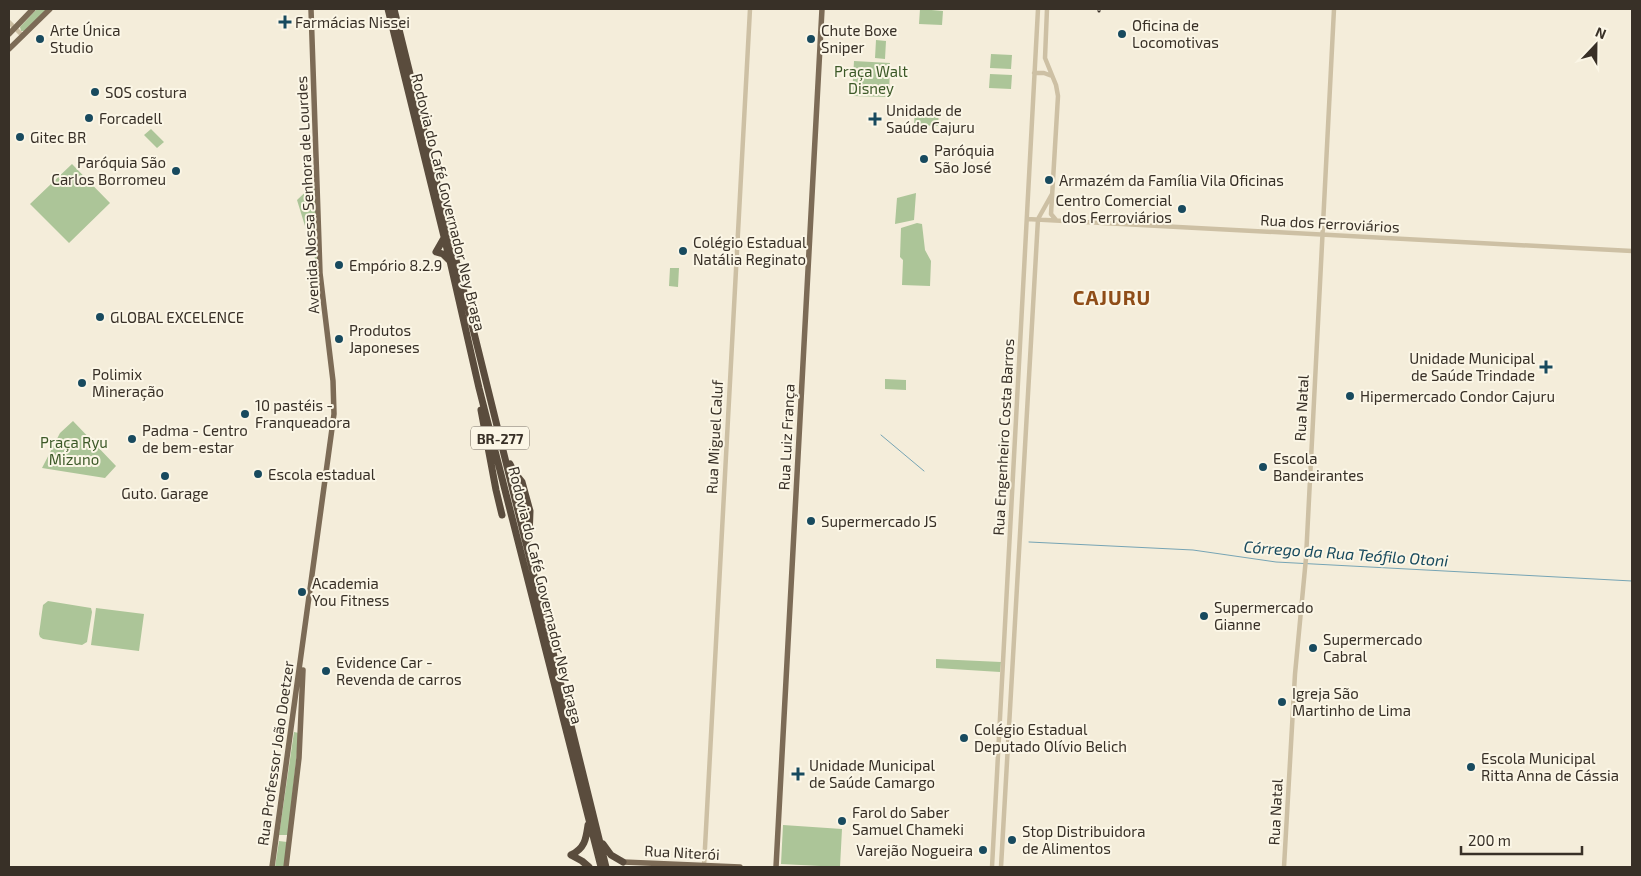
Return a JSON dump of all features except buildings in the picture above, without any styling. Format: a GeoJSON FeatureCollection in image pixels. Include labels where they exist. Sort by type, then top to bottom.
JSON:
{"type":"FeatureCollection","features":[{"type":"Feature","properties":{"kind":"highway","name":"Rodovia do Café Governador Ney Braga"},"geometry":{"type":"LineString","coordinates":[[389,9],[479,388],[601,867]]}},
{"type":"Feature","properties":{"kind":"highway","name":"Rodovia do Café Governador Ney Braga"},"geometry":{"type":"LineString","coordinates":[[389,9],[532,563],[606,867]]}},
{"type":"Feature","properties":{"kind":"highway"},"geometry":{"type":"LineString","coordinates":[[444,238],[436,252],[443,254],[450,261]]}},
{"type":"Feature","properties":{"kind":"highway"},"geometry":{"type":"LineString","coordinates":[[479,388],[484,433],[502,515]]}},
{"type":"Feature","properties":{"kind":"highway"},"geometry":{"type":"LineString","coordinates":[[497,427],[512,469],[522,482],[528,502],[530,511],[528,531],[532,563]]}},
{"type":"Feature","properties":{"kind":"highway"},"geometry":{"type":"LineString","coordinates":[[588,817],[586,839],[580,850],[571,855],[589,867]]}},
{"type":"Feature","properties":{"kind":"highway"},"geometry":{"type":"LineString","coordinates":[[599,838],[610,855],[622,862],[616,867]]}},
{"type":"Feature","properties":{"kind":"highway"},"geometry":{"type":"LineString","coordinates":[[580,850],[586,853],[589,867]]}},
{"type":"Feature","properties":{"kind":"main road"},"geometry":{"type":"LineString","coordinates":[[9,34],[33,9]]}},
{"type":"Feature","properties":{"kind":"main road"},"geometry":{"type":"LineString","coordinates":[[9,50],[50,9]]}},
{"type":"Feature","properties":{"kind":"main road","name":"Avenida Nossa Senhora de Lourdes"},"geometry":{"type":"LineString","coordinates":[[311,9],[320,273],[333,380]]}},
{"type":"Feature","properties":{"kind":"main road","name":"Rua Luiz França"},"geometry":{"type":"LineString","coordinates":[[776,867],[822,9]]}},
{"type":"Feature","properties":{"kind":"main road","name":"Rua Professor João Doetzer"},"geometry":{"type":"LineString","coordinates":[[272,867],[333,430],[333,380]]}},
{"type":"Feature","properties":{"kind":"main road","name":"Rua Professor João Doetzer"},"geometry":{"type":"LineString","coordinates":[[286,867],[299,758],[303,642]]}},
{"type":"Feature","properties":{"kind":"main road","name":"Rua Niterói"},"geometry":{"type":"LineString","coordinates":[[622,862],[740,867]]}},
{"type":"Feature","properties":{"kind":"street","name":"Rua Miguel Caluf"},"geometry":{"type":"LineString","coordinates":[[704,866],[750,9]]}},
{"type":"Feature","properties":{"kind":"street","name":"Rua Engenheiro Costa Barros"},"geometry":{"type":"LineString","coordinates":[[992,867],[1029,219],[1038,9]]}},
{"type":"Feature","properties":{"kind":"street","name":"Rua Engenheiro Costa Barros"},"geometry":{"type":"LineString","coordinates":[[1047,9],[1045,58],[1058,96],[1051,214],[1056,220]]}},
{"type":"Feature","properties":{"kind":"street","name":"Rua Natal"},"geometry":{"type":"LineString","coordinates":[[1284,867],[1294,674],[1306,558],[1334,9]]}},
{"type":"Feature","properties":{"kind":"street"},"geometry":{"type":"LineString","coordinates":[[9,22],[23,36]]}},
{"type":"Feature","properties":{"kind":"street"},"geometry":{"type":"LineString","coordinates":[[1034,73],[1044,72],[1052,76],[1054,80]]}},
{"type":"Feature","properties":{"kind":"street","name":"Rua Engenheiro Costa Barros"},"geometry":{"type":"LineString","coordinates":[[1001,867],[1038,219],[1052,194]]}},
{"type":"Feature","properties":{"kind":"street","name":"Rua dos Ferroviários"},"geometry":{"type":"LineString","coordinates":[[1029,219],[1632,251]]}},
{"type":"Feature","properties":{"kind":"green space"},"geometry":{"type":"Polygon","coordinates":[[[37,9],[47,9],[24,31],[21,31],[20,27],[37,9]]]}},
{"type":"Feature","properties":{"kind":"green space"},"geometry":{"type":"Polygon","coordinates":[[[920,9],[943,11],[942,25],[919,24],[920,9]]]}},
{"type":"Feature","properties":{"kind":"green space"},"geometry":{"type":"Polygon","coordinates":[[[876,40],[886,41],[885,59],[875,58],[876,40]]]}},
{"type":"Feature","properties":{"kind":"green space"},"geometry":{"type":"Polygon","coordinates":[[[991,54],[1012,55],[1011,69],[990,68],[991,54]]]}},
{"type":"Feature","properties":{"kind":"green space","name":"Praça Walt Disney"},"geometry":{"type":"Polygon","coordinates":[[[854,61],[890,63],[889,97],[852,96],[854,61]]]}},
{"type":"Feature","properties":{"kind":"green space"},"geometry":{"type":"Polygon","coordinates":[[[990,74],[1012,75],[1011,89],[989,88],[990,74]]]}},
{"type":"Feature","properties":{"kind":"green space"},"geometry":{"type":"Polygon","coordinates":[[[915,110],[939,111],[938,126],[914,125],[915,110]]]}},
{"type":"Feature","properties":{"kind":"green space"},"geometry":{"type":"Polygon","coordinates":[[[151,129],[164,142],[157,148],[144,135],[151,129]]]}},
{"type":"Feature","properties":{"kind":"green space"},"geometry":{"type":"Polygon","coordinates":[[[72,164],[110,203],[69,243],[30,204],[72,164]]]}},
{"type":"Feature","properties":{"kind":"green space"},"geometry":{"type":"Polygon","coordinates":[[[315,183],[317,265],[297,200],[315,183]]]}},
{"type":"Feature","properties":{"kind":"green space"},"geometry":{"type":"Polygon","coordinates":[[[916,193],[914,220],[895,224],[897,198],[916,193]]]}},
{"type":"Feature","properties":{"kind":"green space"},"geometry":{"type":"Polygon","coordinates":[[[917,223],[922,224],[925,250],[931,261],[930,286],[902,285],[903,260],[900,257],[901,228],[917,223]]]}},
{"type":"Feature","properties":{"kind":"green space"},"geometry":{"type":"Polygon","coordinates":[[[670,268],[679,268],[678,287],[669,286],[670,268]]]}},
{"type":"Feature","properties":{"kind":"green space"},"geometry":{"type":"Polygon","coordinates":[[[885,379],[906,380],[906,390],[885,389],[885,379]]]}},
{"type":"Feature","properties":{"kind":"green space","name":"Praça Ryu Mizuno"},"geometry":{"type":"Polygon","coordinates":[[[73,421],[116,466],[105,478],[42,468],[60,433],[73,421]]]}},
{"type":"Feature","properties":{"kind":"green space"},"geometry":{"type":"Polygon","coordinates":[[[48,601],[91,608],[87,642],[82,645],[40,637],[43,605],[48,601]]]}},
{"type":"Feature","properties":{"kind":"green space"},"geometry":{"type":"Polygon","coordinates":[[[96,608],[144,614],[139,651],[91,645],[96,608]]]}},
{"type":"Feature","properties":{"kind":"green space"},"geometry":{"type":"Polygon","coordinates":[[[936,659],[1001,662],[1000,672],[936,668],[936,659]]]}},
{"type":"Feature","properties":{"kind":"green space"},"geometry":{"type":"Polygon","coordinates":[[[294,732],[299,733],[288,835],[279,835],[294,732]]]}},
{"type":"Feature","properties":{"kind":"green space"},"geometry":{"type":"Polygon","coordinates":[[[783,825],[842,829],[840,867],[781,864],[783,825]]]}},
{"type":"Feature","properties":{"kind":"green space"},"geometry":{"type":"Polygon","coordinates":[[[279,841],[287,842],[284,867],[275,867],[279,841]]]}},
{"type":"Feature","properties":{"kind":"waterway","name":"Córrego da Rua Teófilo Otoni"},"geometry":{"type":"LineString","coordinates":[[881,435],[924,471]]}},
{"type":"Feature","properties":{"kind":"waterway","name":"Córrego da Rua Teófilo Otoni"},"geometry":{"type":"LineString","coordinates":[[1029,542],[1193,550],[1276,562],[1632,581]]}},
{"type":"Feature","properties":{"kind":"place","name":"Farmácias Nissei"},"geometry":{"type":"Point","coordinates":[285,22]}},
{"type":"Feature","properties":{"kind":"place","name":"Oficina de Locomotivas"},"geometry":{"type":"Point","coordinates":[1122,34]}},
{"type":"Feature","properties":{"kind":"place","name":"Arte Única Studio"},"geometry":{"type":"Point","coordinates":[40,39]}},
{"type":"Feature","properties":{"kind":"place","name":"Chute Boxe Sniper"},"geometry":{"type":"Point","coordinates":[811,39]}},
{"type":"Feature","properties":{"kind":"place","name":"SOS costura"},"geometry":{"type":"Point","coordinates":[95,92]}},
{"type":"Feature","properties":{"kind":"place","name":"Forcadell"},"geometry":{"type":"Point","coordinates":[89,118]}},
{"type":"Feature","properties":{"kind":"place","name":"Unidade de Saúde Cajuru"},"geometry":{"type":"Point","coordinates":[875,119]}},
{"type":"Feature","properties":{"kind":"place","name":"Gitec BR"},"geometry":{"type":"Point","coordinates":[20,137]}},
{"type":"Feature","properties":{"kind":"place","name":"Paróquia São José"},"geometry":{"type":"Point","coordinates":[924,159]}},
{"type":"Feature","properties":{"kind":"place","name":"Paróquia São Carlos Borromeu"},"geometry":{"type":"Point","coordinates":[176,171]}},
{"type":"Feature","properties":{"kind":"place","name":"Armazém da Família Vila Oficinas"},"geometry":{"type":"Point","coordinates":[1049,180]}},
{"type":"Feature","properties":{"kind":"place","name":"Centro Comercial dos Ferroviários"},"geometry":{"type":"Point","coordinates":[1182,209]}},
{"type":"Feature","properties":{"kind":"place","name":"Colégio Estadual Natália Reginato"},"geometry":{"type":"Point","coordinates":[683,251]}},
{"type":"Feature","properties":{"kind":"place","name":"Empório 8.2.9"},"geometry":{"type":"Point","coordinates":[339,265]}},
{"type":"Feature","properties":{"kind":"place","name":"GLOBAL EXCELENCE"},"geometry":{"type":"Point","coordinates":[100,317]}},
{"type":"Feature","properties":{"kind":"place","name":"Produtos Japoneses"},"geometry":{"type":"Point","coordinates":[339,339]}},
{"type":"Feature","properties":{"kind":"place","name":"Unidade Municipal de Saúde Trindade"},"geometry":{"type":"Point","coordinates":[1546,367]}},
{"type":"Feature","properties":{"kind":"place","name":"Polimix Mineração"},"geometry":{"type":"Point","coordinates":[82,383]}},
{"type":"Feature","properties":{"kind":"place","name":"Hipermercado Condor Cajuru"},"geometry":{"type":"Point","coordinates":[1350,396]}},
{"type":"Feature","properties":{"kind":"place","name":"10 pastéis - Franqueadora"},"geometry":{"type":"Point","coordinates":[245,414]}},
{"type":"Feature","properties":{"kind":"place","name":"Padma - Centro de bem-estar"},"geometry":{"type":"Point","coordinates":[132,439]}},
{"type":"Feature","properties":{"kind":"place","name":"Escola Bandeirantes"},"geometry":{"type":"Point","coordinates":[1263,467]}},
{"type":"Feature","properties":{"kind":"place","name":"Escola estadual"},"geometry":{"type":"Point","coordinates":[258,474]}},
{"type":"Feature","properties":{"kind":"place","name":"Guto. Garage"},"geometry":{"type":"Point","coordinates":[165,476]}},
{"type":"Feature","properties":{"kind":"place","name":"Supermercado JS"},"geometry":{"type":"Point","coordinates":[811,521]}},
{"type":"Feature","properties":{"kind":"place","name":"Academia You Fitness"},"geometry":{"type":"Point","coordinates":[302,592]}},
{"type":"Feature","properties":{"kind":"place","name":"Supermercado Gianne"},"geometry":{"type":"Point","coordinates":[1204,616]}},
{"type":"Feature","properties":{"kind":"place","name":"Supermercado Cabral"},"geometry":{"type":"Point","coordinates":[1313,648]}},
{"type":"Feature","properties":{"kind":"place","name":"Evidence Car - Revenda de carros"},"geometry":{"type":"Point","coordinates":[326,671]}},
{"type":"Feature","properties":{"kind":"place","name":"Igreja São Martinho de Lima"},"geometry":{"type":"Point","coordinates":[1282,702]}},
{"type":"Feature","properties":{"kind":"place","name":"Colégio Estadual Deputado Olívio Belich"},"geometry":{"type":"Point","coordinates":[964,738]}},
{"type":"Feature","properties":{"kind":"place","name":"Escola Municipal Ritta Anna de Cássia"},"geometry":{"type":"Point","coordinates":[1471,767]}},
{"type":"Feature","properties":{"kind":"place","name":"Unidade Municipal de Saúde Camargo"},"geometry":{"type":"Point","coordinates":[798,774]}},
{"type":"Feature","properties":{"kind":"place","name":"Farol do Saber Samuel Chameki"},"geometry":{"type":"Point","coordinates":[842,821]}},
{"type":"Feature","properties":{"kind":"place","name":"Stop Distribuidora de Alimentos"},"geometry":{"type":"Point","coordinates":[1012,840]}},
{"type":"Feature","properties":{"kind":"place","name":"Varejão Nogueira"},"geometry":{"type":"Point","coordinates":[983,850]}},
{"type":"Feature","properties":{"kind":"district","name":"CAJURU"},"geometry":{"type":"Point","coordinates":[1112,297]}}]}
